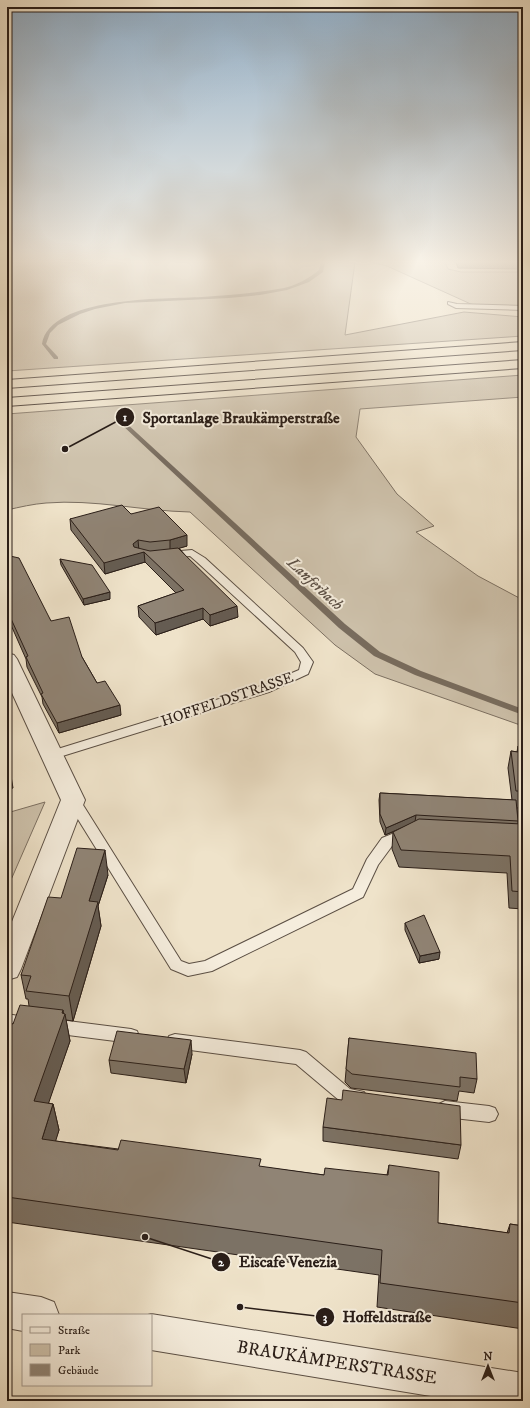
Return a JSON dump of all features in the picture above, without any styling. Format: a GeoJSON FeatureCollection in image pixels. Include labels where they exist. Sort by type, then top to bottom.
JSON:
{"type":"FeatureCollection","features":[{"type":"Feature","properties":{"kind":"highway"},"geometry":{"type":"LineString","coordinates":[[7,384],[523,346]]}},
{"type":"Feature","properties":{"kind":"highway"},"geometry":{"type":"LineString","coordinates":[[7,402],[523,364]]}},
{"type":"Feature","properties":{"kind":"street"},"geometry":{"type":"LineString","coordinates":[[7,659],[72,800],[7,969]]}},
{"type":"Feature","properties":{"kind":"street"},"geometry":{"type":"LineString","coordinates":[[7,1310],[34,1314]]}},
{"type":"Feature","properties":{"kind":"street","name":"BRAUKÄMPERSTRASSE"},"geometry":{"type":"LineString","coordinates":[[152,1332],[523,1392]]}},
{"type":"Feature","properties":{"kind":"lane","name":"HOFFELDSTRASSE"},"geometry":{"type":"LineString","coordinates":[[52,755],[265,689],[304,672],[307,662],[298,650],[192,553],[158,556]]}},
{"type":"Feature","properties":{"kind":"lane"},"geometry":{"type":"LineString","coordinates":[[72,800],[176,965],[188,970],[208,967],[358,893],[372,863],[387,842],[415,829],[423,830]]}},
{"type":"Feature","properties":{"kind":"lane"},"geometry":{"type":"LineString","coordinates":[[7,1021],[300,1057],[346,1096],[376,1100]]}},
{"type":"Feature","properties":{"kind":"lane"},"geometry":{"type":"LineString","coordinates":[[429,1106],[489,1114]]}},
{"type":"Feature","properties":{"kind":"green space"},"geometry":{"type":"Polygon","coordinates":[[[7,328],[346,328],[345,335],[383,328],[523,328],[523,336],[7,371],[7,328]]]}},
{"type":"Feature","properties":{"kind":"green space"},"geometry":{"type":"Polygon","coordinates":[[[523,375],[523,397],[360,409],[356,437],[397,494],[434,526],[416,532],[478,576],[523,600],[523,726],[375,674],[335,645],[190,512],[64,502],[36,504],[7,510],[7,414],[523,375]]]}},
{"type":"Feature","properties":{"kind":"green space"},"geometry":{"type":"Polygon","coordinates":[[[45,802],[7,889],[7,813],[45,802]]]}},
{"type":"Feature","properties":{"kind":"building"},"geometry":{"type":"Polygon","coordinates":[[[122,505],[131,514],[159,507],[187,535],[170,540],[150,542],[138,540],[133,544],[134,547],[150,551],[178,548],[237,606],[210,615],[203,608],[155,623],[138,606],[184,590],[144,552],[104,563],[70,519],[122,505]]]}},
{"type":"Feature","properties":{"kind":"building"},"geometry":{"type":"Polygon","coordinates":[[[10,556],[19,558],[51,621],[69,617],[82,657],[97,683],[105,681],[120,705],[57,723],[41,694],[43,693],[26,657],[28,656],[7,610],[7,557],[10,556]]]}},
{"type":"Feature","properties":{"kind":"building"},"geometry":{"type":"Polygon","coordinates":[[[60,559],[92,565],[110,592],[83,599],[60,559]]]}},
{"type":"Feature","properties":{"kind":"building"},"geometry":{"type":"Polygon","coordinates":[[[518,746],[523,747],[523,791],[516,791],[511,751],[518,752],[518,746]]]}},
{"type":"Feature","properties":{"kind":"building"},"geometry":{"type":"Polygon","coordinates":[[[7,768],[11,776],[7,777],[7,768]]]}},
{"type":"Feature","properties":{"kind":"building"},"geometry":{"type":"Polygon","coordinates":[[[380,793],[516,800],[518,821],[416,815],[386,828],[380,814],[380,793]]]}},
{"type":"Feature","properties":{"kind":"building"},"geometry":{"type":"Polygon","coordinates":[[[419,819],[522,824],[523,892],[512,891],[510,856],[401,850],[393,832],[419,819]]]}},
{"type":"Feature","properties":{"kind":"building"},"geometry":{"type":"Polygon","coordinates":[[[77,848],[105,850],[89,901],[98,902],[69,996],[26,991],[31,976],[21,975],[48,897],[61,898],[77,848]]]}},
{"type":"Feature","properties":{"kind":"building"},"geometry":{"type":"Polygon","coordinates":[[[424,915],[440,952],[420,956],[405,923],[424,915]]]}},
{"type":"Feature","properties":{"kind":"building"},"geometry":{"type":"Polygon","coordinates":[[[20,1005],[63,1010],[62,1013],[65,1014],[34,1101],[53,1104],[42,1139],[118,1150],[121,1140],[261,1159],[259,1166],[324,1175],[325,1168],[388,1175],[389,1165],[439,1172],[438,1223],[509,1233],[510,1224],[523,1226],[523,1303],[380,1283],[382,1250],[7,1197],[7,1023],[13,1024],[20,1005]]]}},
{"type":"Feature","properties":{"kind":"building"},"geometry":{"type":"Polygon","coordinates":[[[117,1031],[191,1040],[184,1069],[109,1060],[117,1031]]]}},
{"type":"Feature","properties":{"kind":"building"},"geometry":{"type":"Polygon","coordinates":[[[349,1038],[476,1053],[477,1079],[460,1077],[460,1087],[352,1074],[346,1069],[349,1038]]]}},
{"type":"Feature","properties":{"kind":"building"},"geometry":{"type":"Polygon","coordinates":[[[343,1090],[460,1106],[461,1145],[323,1127],[327,1098],[342,1100],[343,1090]]]}},
{"type":"Feature","properties":{"kind":"waterway","name":"Lanferbach"},"geometry":{"type":"LineString","coordinates":[[52,328],[48,332],[44,344],[56,358]]}},
{"type":"Feature","properties":{"kind":"waterway","name":"Lanferbach"},"geometry":{"type":"LineString","coordinates":[[123,423],[342,626],[377,654],[418,673],[523,712]]}},
{"type":"Feature","properties":{"kind":"place","name":"Sportanlage Braukämperstraße"},"geometry":{"type":"Point","coordinates":[65,449]}},
{"type":"Feature","properties":{"kind":"place","name":"Eiscafe Venezia"},"geometry":{"type":"Point","coordinates":[145,1237]}},
{"type":"Feature","properties":{"kind":"place","name":"Hoffeldstraße"},"geometry":{"type":"Point","coordinates":[240,1307]}}]}
